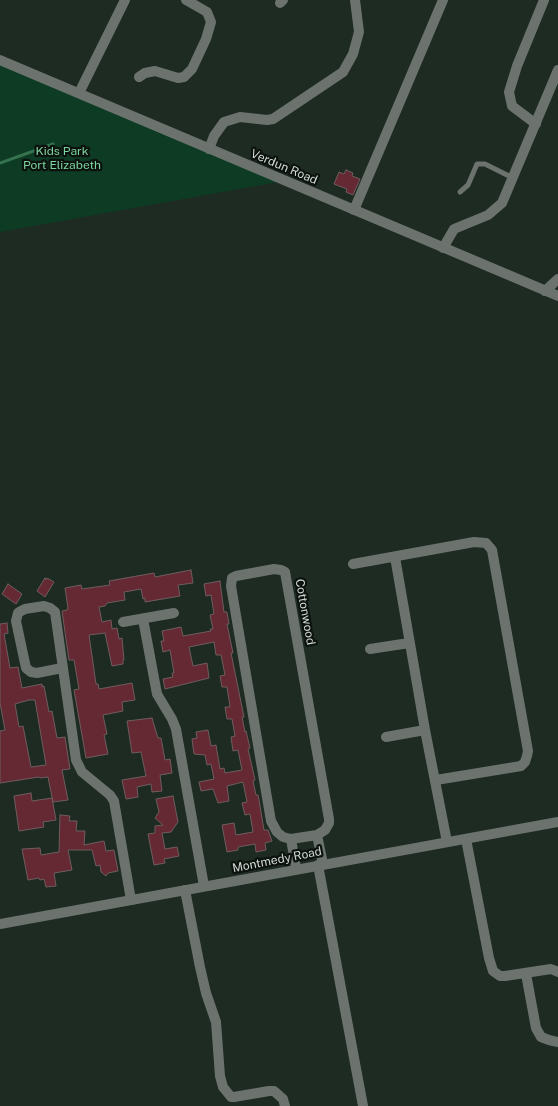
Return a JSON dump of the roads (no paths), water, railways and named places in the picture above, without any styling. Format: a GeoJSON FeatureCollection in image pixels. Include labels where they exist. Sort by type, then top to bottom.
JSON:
{"type":"FeatureCollection","features":[{"type":"Feature","properties":{"kind":"street"},"geometry":{"type":"LineString","coordinates":[[79,94],[125,0]]}},
{"type":"Feature","properties":{"kind":"street"},"geometry":{"type":"LineString","coordinates":[[138,78],[150,71],[154,71],[178,78],[184,77],[192,70],[211,22],[207,12],[186,0]]}},
{"type":"Feature","properties":{"kind":"street"},"geometry":{"type":"LineString","coordinates":[[209,149],[214,136],[224,122],[240,117],[273,119],[343,72],[353,54],[359,32],[355,0]]}},
{"type":"Feature","properties":{"kind":"street"},"geometry":{"type":"LineString","coordinates":[[354,210],[443,0]]}},
{"type":"Feature","properties":{"kind":"street"},"geometry":{"type":"LineString","coordinates":[[536,124],[512,106],[509,92],[517,66],[544,0]]}},
{"type":"Feature","properties":{"kind":"street","name":"Verdun Road"},"geometry":{"type":"LineString","coordinates":[[0,60],[558,296]]}},
{"type":"Feature","properties":{"kind":"street"},"geometry":{"type":"LineString","coordinates":[[443,248],[454,229],[488,215],[502,203],[558,70]]}},
{"type":"Feature","properties":{"kind":"street"},"geometry":{"type":"LineString","coordinates":[[545,290],[558,279]]}},
{"type":"Feature","properties":{"kind":"street"},"geometry":{"type":"LineString","coordinates":[[353,564],[474,542],[486,543],[492,550],[528,751],[527,756],[521,766],[436,780]]}},
{"type":"Feature","properties":{"kind":"street"},"geometry":{"type":"LineString","coordinates":[[394,557],[447,842]]}},
{"type":"Feature","properties":{"kind":"street","name":"Cottonwood"},"geometry":{"type":"LineString","coordinates":[[291,840],[277,832],[271,821],[230,586],[232,578],[236,576],[274,569],[285,572],[329,819],[325,830],[317,835]]}},
{"type":"Feature","properties":{"kind":"street"},"geometry":{"type":"LineString","coordinates":[[62,668],[37,673],[31,672],[26,668],[16,621],[18,613],[25,609],[44,606],[55,612],[76,760],[82,772],[114,800],[131,900]]}},
{"type":"Feature","properties":{"kind":"street"},"geometry":{"type":"LineString","coordinates":[[124,622],[174,612]]}},
{"type":"Feature","properties":{"kind":"street"},"geometry":{"type":"LineString","coordinates":[[143,619],[157,694],[176,729],[204,886]]}},
{"type":"Feature","properties":{"kind":"street"},"geometry":{"type":"LineString","coordinates":[[370,649],[409,643]]}},
{"type":"Feature","properties":{"kind":"street"},"geometry":{"type":"LineString","coordinates":[[386,737],[425,730]]}},
{"type":"Feature","properties":{"kind":"street","name":"Montmedy Road"},"geometry":{"type":"LineString","coordinates":[[0,924],[296,868],[558,822]]}},
{"type":"Feature","properties":{"kind":"street"},"geometry":{"type":"LineString","coordinates":[[296,868],[291,840],[317,835],[320,864],[363,1106]]}},
{"type":"Feature","properties":{"kind":"street"},"geometry":{"type":"LineString","coordinates":[[466,839],[492,968],[500,976],[526,974],[551,969],[558,972]]}},
{"type":"Feature","properties":{"kind":"street"},"geometry":{"type":"LineString","coordinates":[[185,890],[206,993],[216,1022],[220,1076],[223,1087],[231,1097],[274,1091],[283,1099],[285,1106]]}},
{"type":"Feature","properties":{"kind":"street"},"geometry":{"type":"LineString","coordinates":[[526,974],[536,1028],[541,1037],[558,1042]]}},
{"type":"Feature","properties":{"kind":"lane"},"geometry":{"type":"LineString","coordinates":[[460,192],[468,185],[477,164],[485,164],[513,178]]}},
{"type":"Feature","properties":{"kind":"waterway"},"geometry":{"type":"LineString","coordinates":[[0,163],[53,144]]}},
{"type":"Feature","properties":{"kind":"park label","name":"Kids Park Port Elizabeth"},"geometry":{"type":"Point","coordinates":[62,158]}}]}
